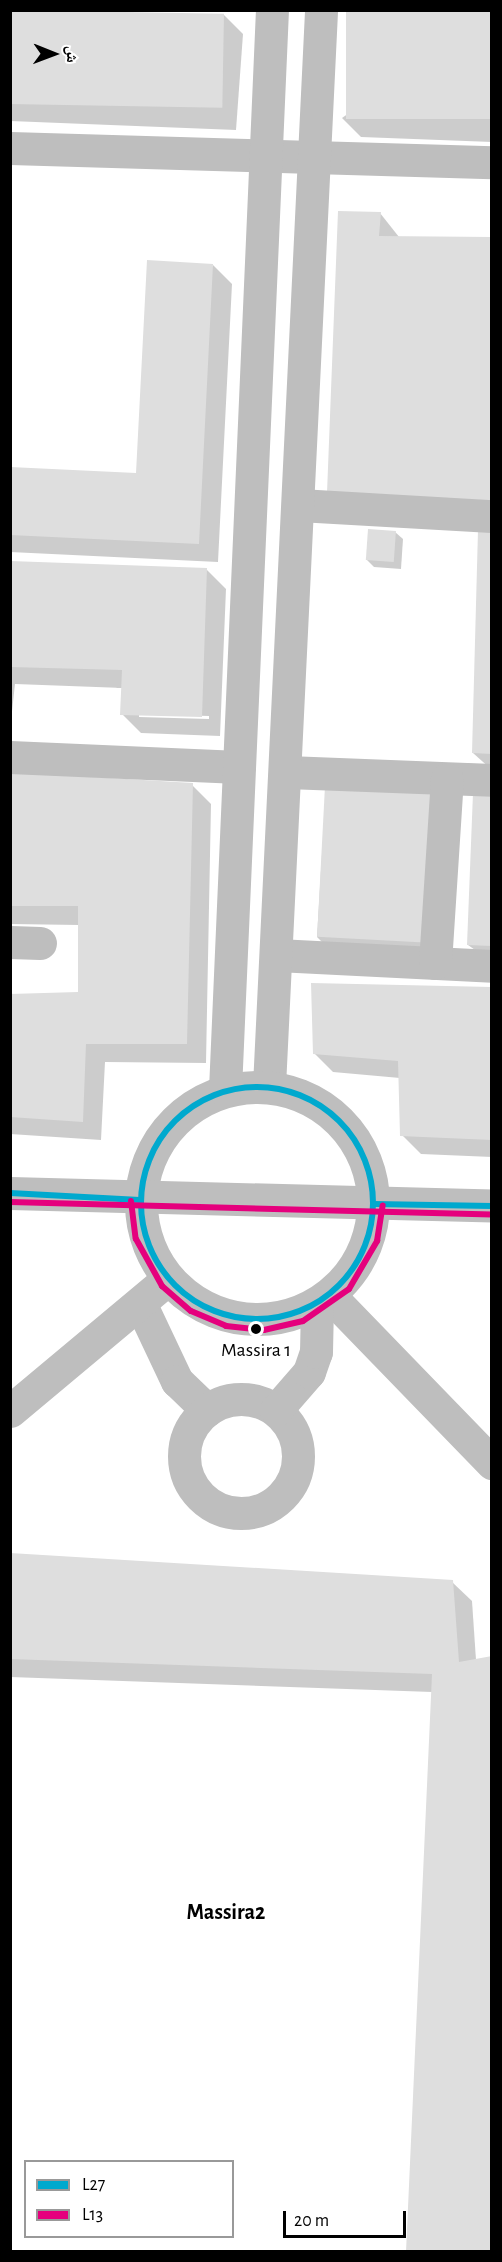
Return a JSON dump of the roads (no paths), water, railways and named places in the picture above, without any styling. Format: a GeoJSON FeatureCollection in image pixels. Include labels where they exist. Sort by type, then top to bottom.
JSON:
{"type":"FeatureCollection","features":[{"type":"Feature","properties":{"kind":"street"},"geometry":{"type":"LineString","coordinates":[[225,1090],[272,10]]}},
{"type":"Feature","properties":{"kind":"street"},"geometry":{"type":"LineString","coordinates":[[269,1086],[287,772],[321,10]]}},
{"type":"Feature","properties":{"kind":"street"},"geometry":{"type":"LineString","coordinates":[[10,148],[265,155],[313,154],[492,162]]}},
{"type":"Feature","properties":{"kind":"street"},"geometry":{"type":"LineString","coordinates":[[299,505],[492,516]]}},
{"type":"Feature","properties":{"kind":"street"},"geometry":{"type":"LineString","coordinates":[[10,757],[239,767]]}},
{"type":"Feature","properties":{"kind":"street"},"geometry":{"type":"LineString","coordinates":[[287,772],[492,780]]}},
{"type":"Feature","properties":{"kind":"street"},"geometry":{"type":"LineString","coordinates":[[435,963],[447,779]]}},
{"type":"Feature","properties":{"kind":"street"},"geometry":{"type":"LineString","coordinates":[[276,955],[492,966]]}},
{"type":"Feature","properties":{"kind":"street"},"geometry":{"type":"LineString","coordinates":[[269,1086],[298,1093],[346,1128],[363,1153],[374,1204],[369,1238],[355,1268],[323,1299],[264,1321],[228,1317],[195,1303],[168,1279],[145,1236],[140,1200],[144,1172],[168,1129],[198,1103],[225,1090],[269,1086]]}},
{"type":"Feature","properties":{"kind":"street"},"geometry":{"type":"LineString","coordinates":[[10,1193],[140,1200],[492,1206]]}},
{"type":"Feature","properties":{"kind":"street"},"geometry":{"type":"LineString","coordinates":[[10,1411],[141,1305],[168,1279]]}},
{"type":"Feature","properties":{"kind":"street"},"geometry":{"type":"LineString","coordinates":[[276,1410],[309,1372],[316,1352],[323,1299]]}},
{"type":"Feature","properties":{"kind":"street"},"geometry":{"type":"LineString","coordinates":[[323,1299],[492,1463]]}},
{"type":"Feature","properties":{"kind":"street"},"geometry":{"type":"LineString","coordinates":[[141,1305],[177,1381],[207,1410]]}},
{"type":"Feature","properties":{"kind":"street"},"geometry":{"type":"LineString","coordinates":[[229,1400],[253,1400],[276,1410],[297,1441],[294,1478],[269,1506],[232,1512],[200,1495],[187,1470],[186,1442],[207,1410],[229,1400]]}},
{"type":"Feature","properties":{"kind":"place","name":"Massira 1"},"geometry":{"type":"Point","coordinates":[256,1329]}},
{"type":"Feature","properties":{"kind":"district","name":"Massira2"},"geometry":{"type":"Point","coordinates":[226,1913]}}]}
